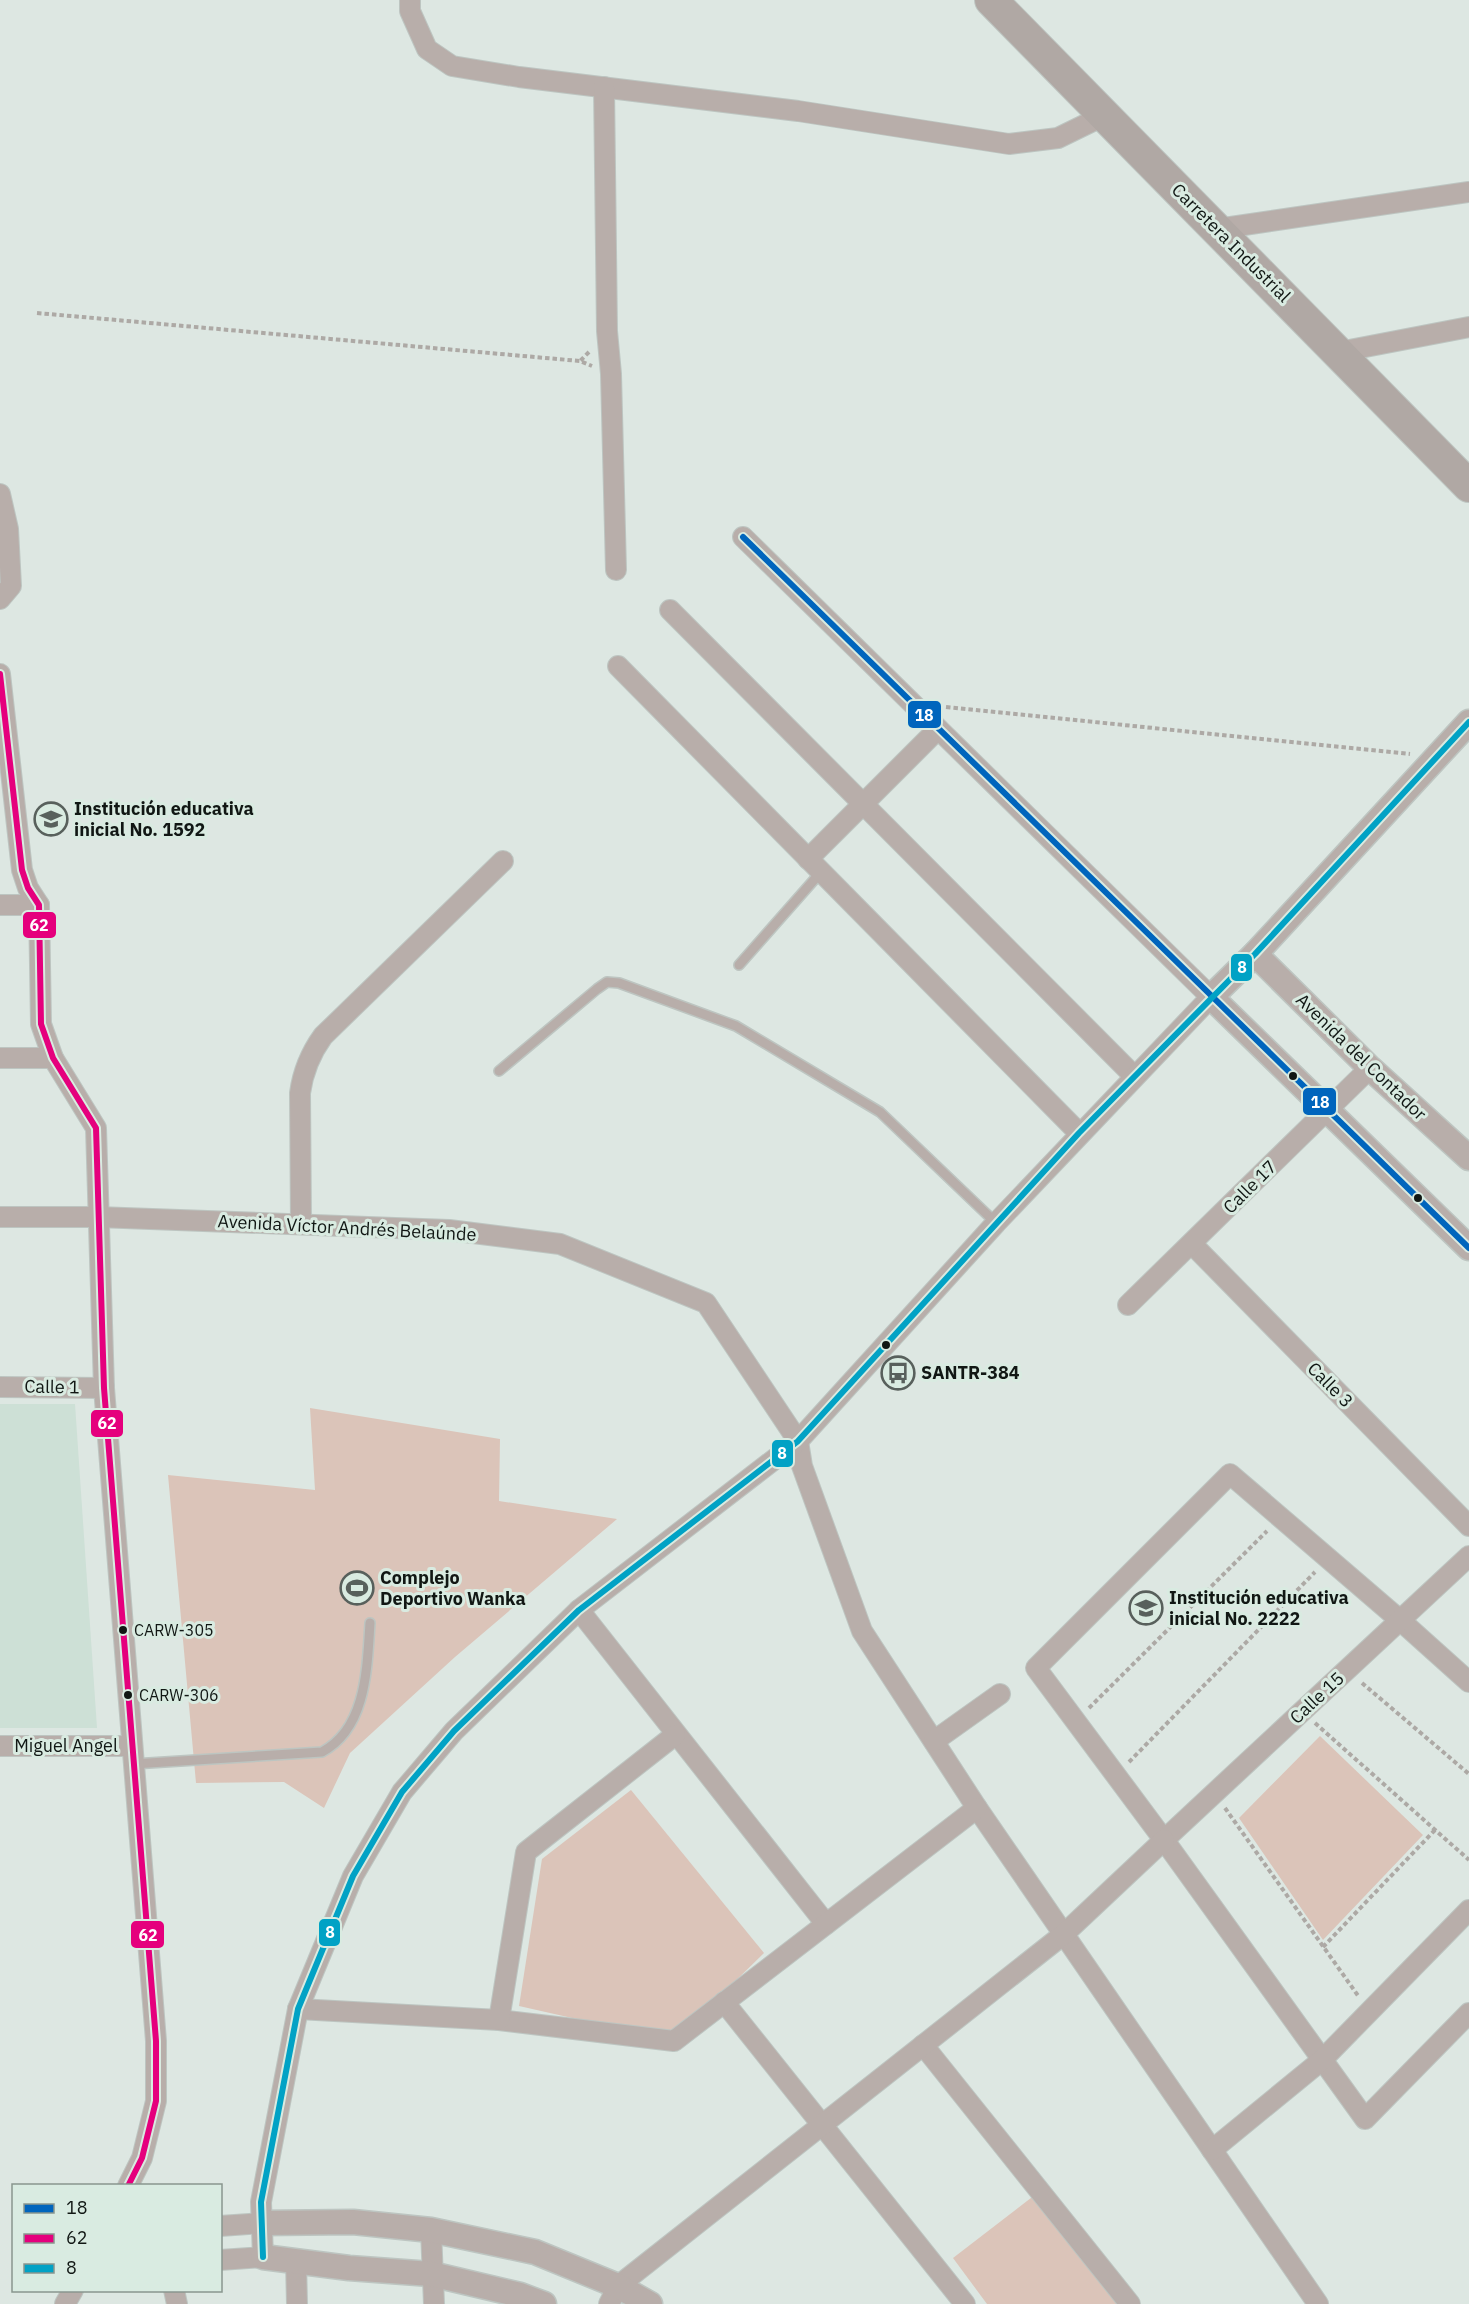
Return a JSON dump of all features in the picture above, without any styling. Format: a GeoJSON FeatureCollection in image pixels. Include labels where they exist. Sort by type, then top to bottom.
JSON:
{"type":"FeatureCollection","features":[{"type":"Feature","properties":{"kind":"highway","name":"Carretera Industrial"},"geometry":{"type":"LineString","coordinates":[[991,0],[1340,352],[1469,486]]}},
{"type":"Feature","properties":{"kind":"street"},"geometry":{"type":"LineString","coordinates":[[410,0],[410,11],[427,49],[452,66],[798,111],[1009,144],[1058,138],[1105,115]]}},
{"type":"Feature","properties":{"kind":"street"},"geometry":{"type":"LineString","coordinates":[[604,87],[607,332],[611,374],[616,570]]}},
{"type":"Feature","properties":{"kind":"street"},"geometry":{"type":"LineString","coordinates":[[1216,229],[1469,192]]}},
{"type":"Feature","properties":{"kind":"street"},"geometry":{"type":"LineString","coordinates":[[1340,352],[1469,327]]}},
{"type":"Feature","properties":{"kind":"street"},"geometry":{"type":"LineString","coordinates":[[0,494],[8,529],[11,586],[0,599]]}},
{"type":"Feature","properties":{"kind":"street"},"geometry":{"type":"LineString","coordinates":[[743,537],[1469,1248]]}},
{"type":"Feature","properties":{"kind":"street"},"geometry":{"type":"LineString","coordinates":[[670,610],[1134,1076]]}},
{"type":"Feature","properties":{"kind":"street"},"geometry":{"type":"LineString","coordinates":[[618,666],[1079,1133]]}},
{"type":"Feature","properties":{"kind":"street"},"geometry":{"type":"LineString","coordinates":[[0,674],[22,870],[28,888],[39,905],[41,1024],[53,1058],[96,1128],[104,1388],[156,2041],[156,2102],[142,2158],[129,2184]]}},
{"type":"Feature","properties":{"kind":"street"},"geometry":{"type":"LineString","coordinates":[[263,2257],[261,2202],[298,2009],[352,1876],[402,1792],[454,1731],[579,1610],[798,1441],[1079,1133],[1255,954],[1469,722]]}},
{"type":"Feature","properties":{"kind":"street"},"geometry":{"type":"LineString","coordinates":[[815,865],[863,804],[939,729]]}},
{"type":"Feature","properties":{"kind":"street"},"geometry":{"type":"LineString","coordinates":[[301,1224],[300,1093],[305,1067],[310,1056],[323,1036],[504,861]]}},
{"type":"Feature","properties":{"kind":"street"},"geometry":{"type":"LineString","coordinates":[[0,905],[39,905]]}},
{"type":"Feature","properties":{"kind":"street","name":"Avenida del Contador"},"geometry":{"type":"LineString","coordinates":[[1255,954],[1370,1068],[1469,1158]]}},
{"type":"Feature","properties":{"kind":"street"},"geometry":{"type":"LineString","coordinates":[[0,1058],[53,1058]]}},
{"type":"Feature","properties":{"kind":"street","name":"Calle 17"},"geometry":{"type":"LineString","coordinates":[[1128,1305],[1370,1068]]}},
{"type":"Feature","properties":{"kind":"street","name":"Avenida Víctor Andrés Belaúnde"},"geometry":{"type":"LineString","coordinates":[[0,1217],[97,1217],[449,1230],[560,1244],[706,1303],[798,1441]]}},
{"type":"Feature","properties":{"kind":"street","name":"Calle 3"},"geometry":{"type":"LineString","coordinates":[[1191,1244],[1469,1526]]}},
{"type":"Feature","properties":{"kind":"street","name":"Calle 1"},"geometry":{"type":"LineString","coordinates":[[0,1387],[104,1388]]}},
{"type":"Feature","properties":{"kind":"street"},"geometry":{"type":"LineString","coordinates":[[798,1441],[802,1466],[862,1631],[977,1808],[1317,2304]]}},
{"type":"Feature","properties":{"kind":"street"},"geometry":{"type":"LineString","coordinates":[[1469,1682],[1230,1474],[1036,1668],[1164,1840],[1365,2120],[1469,2013]]}},
{"type":"Feature","properties":{"kind":"street","name":"Calle 15"},"geometry":{"type":"LineString","coordinates":[[614,2295],[822,2124],[1064,1934],[1469,1556]]}},
{"type":"Feature","properties":{"kind":"street"},"geometry":{"type":"LineString","coordinates":[[579,1610],[675,1735],[826,1924]]}},
{"type":"Feature","properties":{"kind":"street"},"geometry":{"type":"LineString","coordinates":[[934,1741],[1000,1695]]}},
{"type":"Feature","properties":{"kind":"street"},"geometry":{"type":"LineString","coordinates":[[499,2020],[526,1851],[675,1735]]}},
{"type":"Feature","properties":{"kind":"street","name":"Miguel Angel"},"geometry":{"type":"LineString","coordinates":[[0,1746],[133,1755]]}},
{"type":"Feature","properties":{"kind":"street"},"geometry":{"type":"LineString","coordinates":[[298,2009],[499,2020],[674,2041],[977,1808]]}},
{"type":"Feature","properties":{"kind":"street"},"geometry":{"type":"LineString","coordinates":[[1212,2150],[1322,2060],[1469,1910]]}},
{"type":"Feature","properties":{"kind":"street"},"geometry":{"type":"LineString","coordinates":[[724,2002],[965,2304]]}},
{"type":"Feature","properties":{"kind":"street"},"geometry":{"type":"LineString","coordinates":[[922,2045],[1130,2304]]}},
{"type":"Feature","properties":{"kind":"street"},"geometry":{"type":"LineString","coordinates":[[222,2226],[353,2222],[431,2230],[536,2252],[614,2295],[650,2304]]}},
{"type":"Feature","properties":{"kind":"street"},"geometry":{"type":"LineString","coordinates":[[431,2230],[434,2304]]}},
{"type":"Feature","properties":{"kind":"street"},"geometry":{"type":"LineString","coordinates":[[222,2260],[263,2257],[349,2268],[431,2274],[520,2295],[544,2304]]}},
{"type":"Feature","properties":{"kind":"street"},"geometry":{"type":"LineString","coordinates":[[296,2261],[297,2304]]}},
{"type":"Feature","properties":{"kind":"lane"},"geometry":{"type":"LineString","coordinates":[[739,964],[815,865]]}},
{"type":"Feature","properties":{"kind":"lane"},"geometry":{"type":"LineString","coordinates":[[499,1071],[597,989],[607,982],[619,983],[736,1026],[880,1112],[996,1223]]}},
{"type":"Feature","properties":{"kind":"lane"},"geometry":{"type":"LineString","coordinates":[[133,1755],[322,1752],[335,1745],[355,1716],[366,1679],[370,1623]]}},
{"type":"Feature","properties":{"kind":"path"},"geometry":{"type":"LineString","coordinates":[[37,313],[580,361]]}},
{"type":"Feature","properties":{"kind":"path"},"geometry":{"type":"LineString","coordinates":[[912,703],[1435,757]]}},
{"type":"Feature","properties":{"kind":"path"},"geometry":{"type":"LineString","coordinates":[[1076,1721],[1280,1518]]}},
{"type":"Feature","properties":{"kind":"path"},"geometry":{"type":"LineString","coordinates":[[1116,1775],[1328,1560]]}},
{"type":"Feature","properties":{"kind":"path"},"geometry":{"type":"LineString","coordinates":[[1347,1670],[1469,1774]]}},
{"type":"Feature","properties":{"kind":"path"},"geometry":{"type":"LineString","coordinates":[[1302,1712],[1469,1860]]}},
{"type":"Feature","properties":{"kind":"path"},"geometry":{"type":"LineString","coordinates":[[1214,1793],[1370,2012]]}},
{"type":"Feature","properties":{"kind":"path"},"geometry":{"type":"LineString","coordinates":[[1323,1947],[1436,1830]]}},
{"type":"Feature","properties":{"kind":"shaded area"},"geometry":{"type":"Polygon","coordinates":[[[0,1404],[75,1404],[97,1728],[0,1728],[0,1404]]]}},
{"type":"Feature","properties":{"kind":"shaded area","name":"Complejo Deportivo Wanka"},"geometry":{"type":"Polygon","coordinates":[[[310,1408],[500,1439],[499,1501],[617,1519],[455,1657],[350,1753],[324,1808],[284,1782],[196,1783],[168,1475],[315,1490],[310,1408]]]}},
{"type":"Feature","properties":{"kind":"shaded area"},"geometry":{"type":"Polygon","coordinates":[[[1320,1736],[1423,1835],[1323,1940],[1239,1818],[1320,1736]]]}},
{"type":"Feature","properties":{"kind":"shaded area"},"geometry":{"type":"Polygon","coordinates":[[[631,1790],[764,1953],[674,2041],[519,2006],[542,1859],[631,1790]]]}},
{"type":"Feature","properties":{"kind":"shaded area"},"geometry":{"type":"Polygon","coordinates":[[[1040,2191],[1130,2304],[987,2304],[953,2258],[1040,2191]]]}},
{"type":"Feature","properties":{"kind":"transit line","name":"18"},"geometry":{"type":"LineString","coordinates":[[743,537],[1469,1248]]}},
{"type":"Feature","properties":{"kind":"transit line","name":"62"},"geometry":{"type":"LineString","coordinates":[[0,674],[22,870],[28,888],[39,905],[41,1024],[53,1058],[96,1128],[104,1388],[156,2041],[156,2101],[142,2158],[129,2184]]}},
{"type":"Feature","properties":{"kind":"transit line","name":"8"},"geometry":{"type":"LineString","coordinates":[[263,2257],[261,2202],[298,2009],[353,1876],[402,1792],[454,1731],[579,1610],[798,1441],[1079,1133],[1255,954],[1469,722]]}},
{"type":"Feature","properties":{"kind":"place","name":"Institución educativa inicial No. 1592"},"geometry":{"type":"Point","coordinates":[51,819]}},
{"type":"Feature","properties":{"kind":"place","name":"SANTR-384"},"geometry":{"type":"Point","coordinates":[898,1373]}},
{"type":"Feature","properties":{"kind":"place","name":"Complejo Deportivo Wanka"},"geometry":{"type":"Point","coordinates":[357,1588]}},
{"type":"Feature","properties":{"kind":"place","name":"Institución educativa inicial No. 2222"},"geometry":{"type":"Point","coordinates":[1146,1608]}},
{"type":"Feature","properties":{"kind":"place","name":"CARW-305"},"geometry":{"type":"Point","coordinates":[123,1630]}},
{"type":"Feature","properties":{"kind":"place","name":"CARW-306"},"geometry":{"type":"Point","coordinates":[128,1695]}}]}
